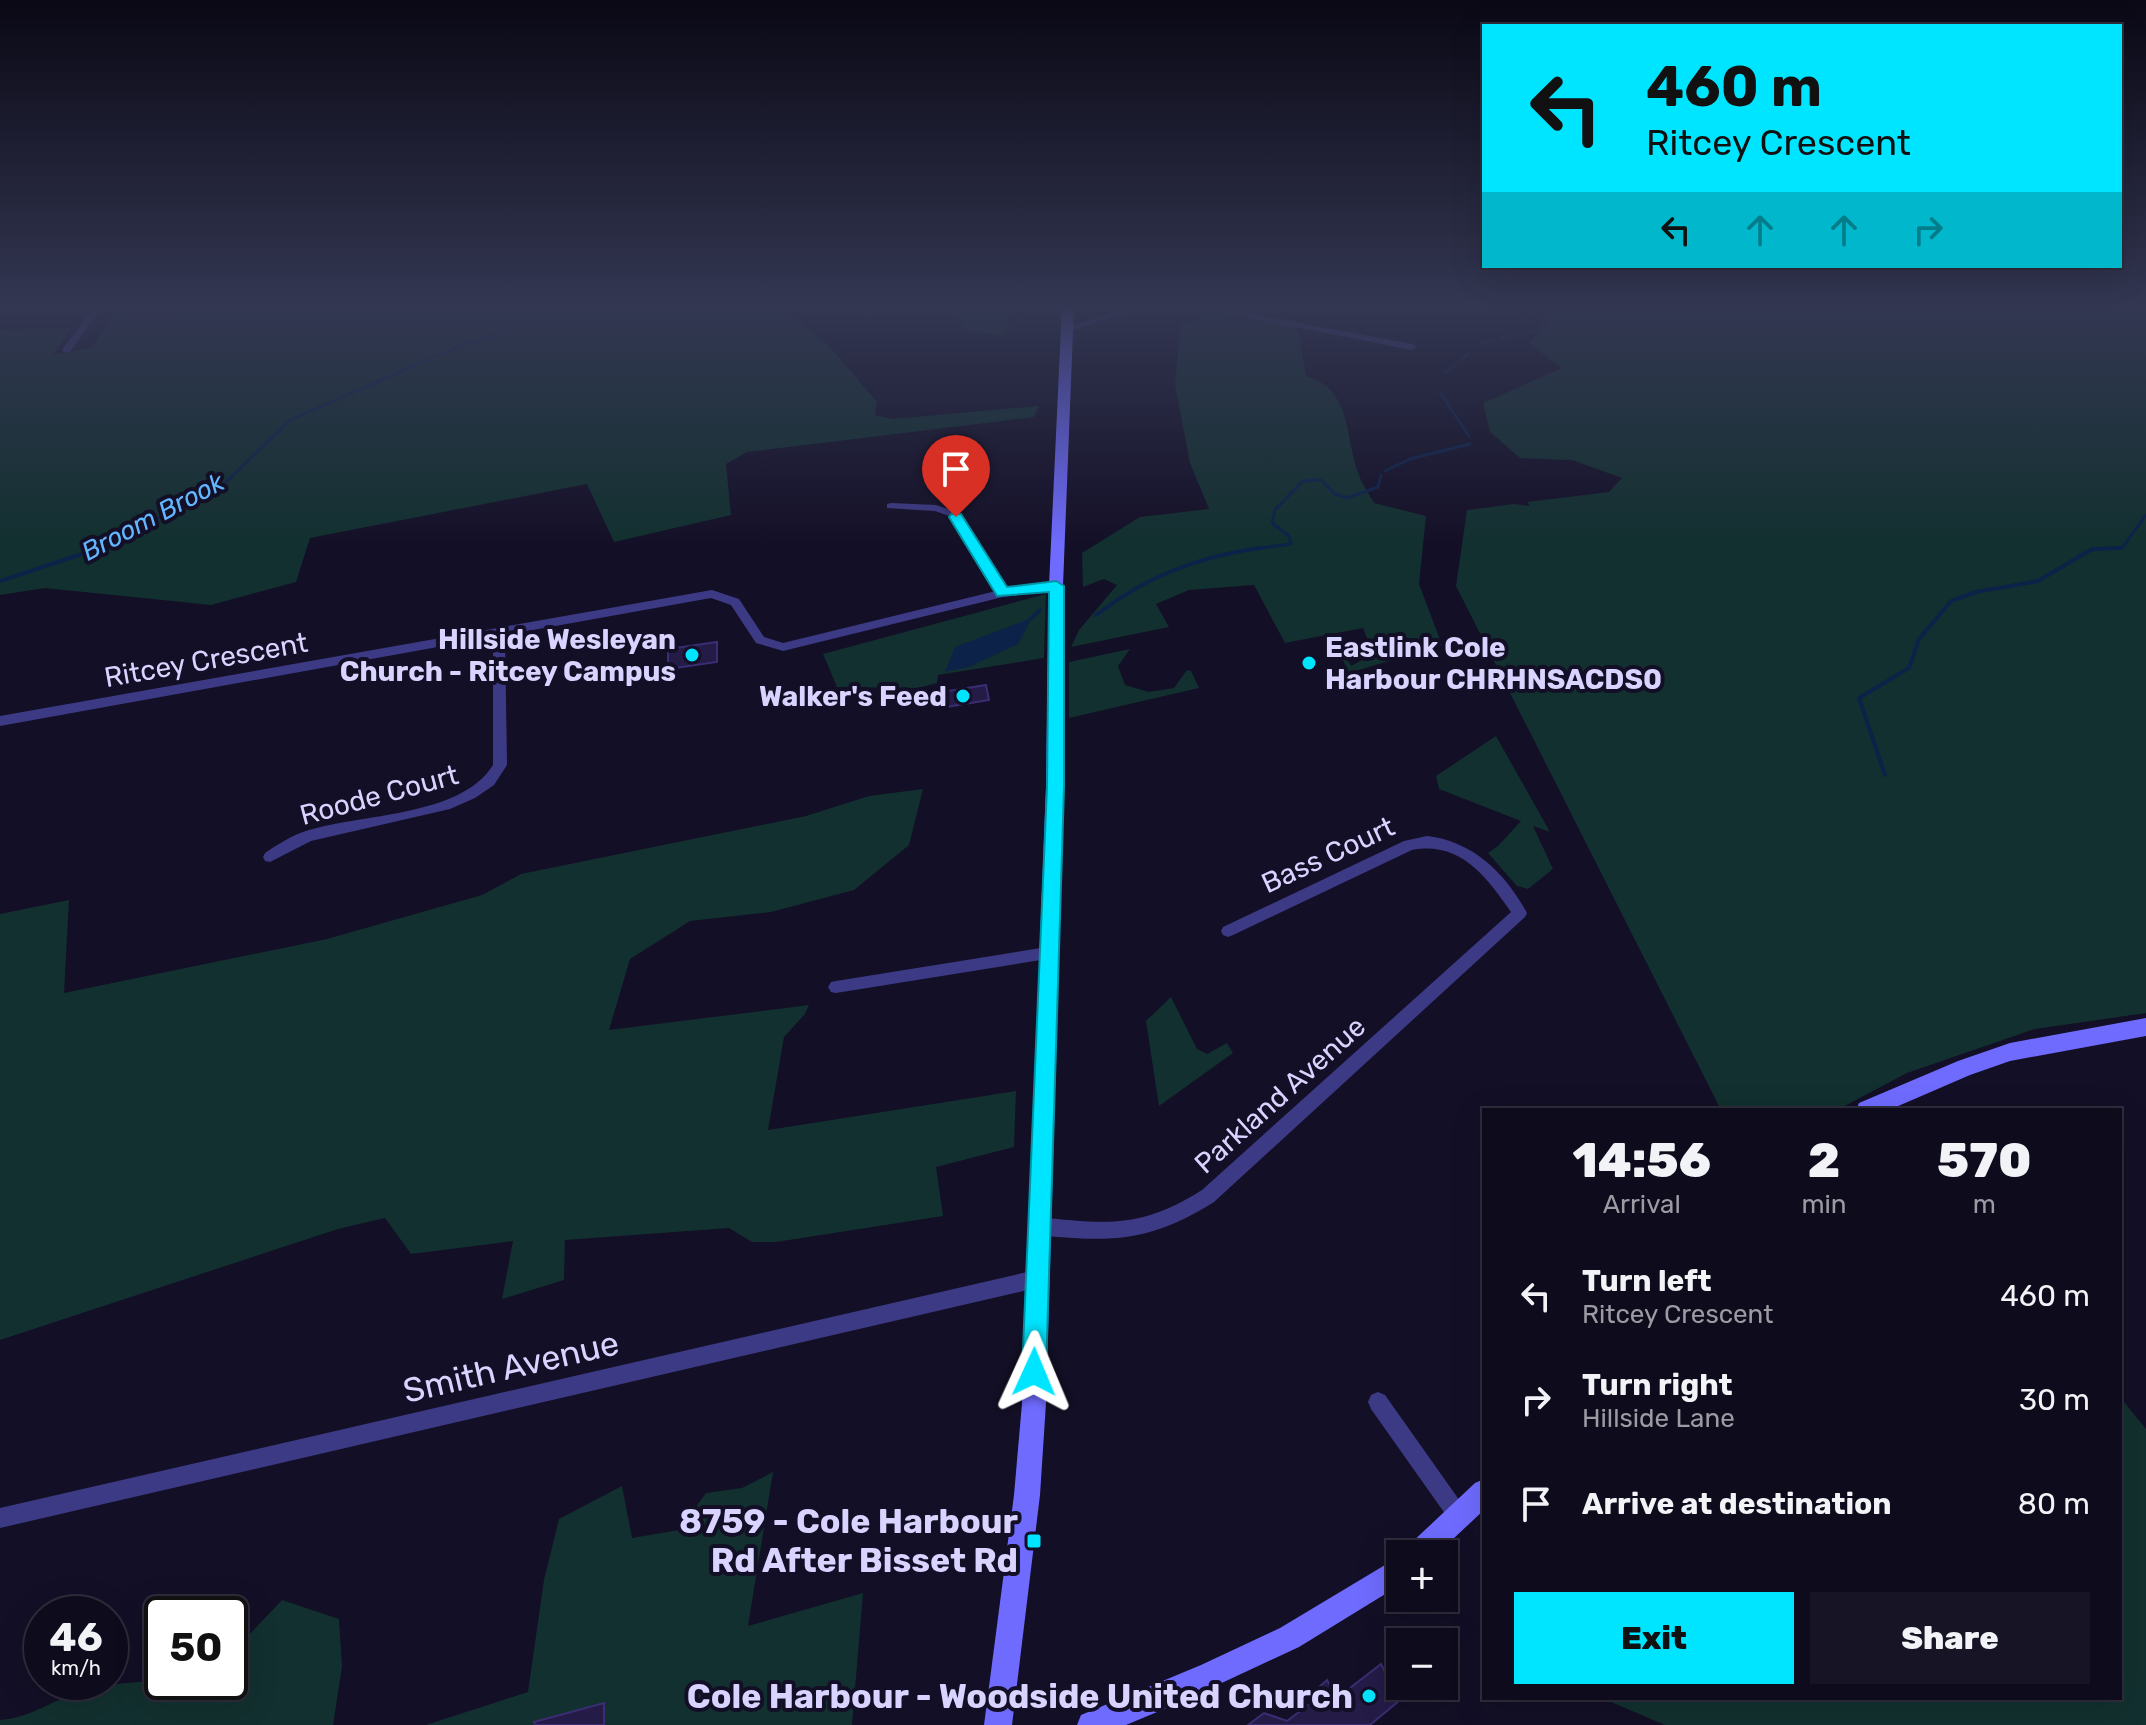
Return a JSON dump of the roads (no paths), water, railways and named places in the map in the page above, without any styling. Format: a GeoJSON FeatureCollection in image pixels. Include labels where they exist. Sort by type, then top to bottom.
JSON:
{"type":"FeatureCollection","features":[{"type":"Feature","properties":{"kind":"main road"},"geometry":{"type":"LineString","coordinates":[[998,1725],[1027,1495],[1034,1403],[1037,1226],[1055,787],[1056,586],[1065,386]]}},
{"type":"Feature","properties":{"kind":"main road"},"geometry":{"type":"LineString","coordinates":[[1871,1108],[1965,1067],[2010,1052],[2146,1027]]}},
{"type":"Feature","properties":{"kind":"main road"},"geometry":{"type":"LineString","coordinates":[[1434,1540],[1482,1494]]}},
{"type":"Feature","properties":{"kind":"main road"},"geometry":{"type":"LineString","coordinates":[[1091,1725],[1229,1665],[1350,1606],[1386,1579]]}},
{"type":"Feature","properties":{"kind":"street"},"geometry":{"type":"LineString","coordinates":[[891,506],[936,508],[953,514],[1003,593]]}},
{"type":"Feature","properties":{"kind":"street","name":"Ritcey Crescent"},"geometry":{"type":"LineString","coordinates":[[0,721],[714,594],[735,602],[760,640],[789,647],[1003,593],[1056,586]]}},
{"type":"Feature","properties":{"kind":"street","name":"Roode Court"},"geometry":{"type":"LineString","coordinates":[[270,857],[308,836],[454,802],[490,784],[500,765],[499,631]]}},
{"type":"Feature","properties":{"kind":"street","name":"Bass Court"},"geometry":{"type":"LineString","coordinates":[[1228,931],[1409,845],[1429,841],[1446,843],[1466,852],[1492,877],[1520,913]]}},
{"type":"Feature","properties":{"kind":"street","name":"Parkland Avenue"},"geometry":{"type":"LineString","coordinates":[[1037,1226],[1131,1230],[1158,1225],[1183,1213],[1208,1196],[1520,913]]}},
{"type":"Feature","properties":{"kind":"street"},"geometry":{"type":"LineString","coordinates":[[836,987],[1047,953]]}},
{"type":"Feature","properties":{"kind":"street","name":"Smith Avenue"},"geometry":{"type":"LineString","coordinates":[[0,1518],[1036,1279]]}},
{"type":"Feature","properties":{"kind":"street"},"geometry":{"type":"LineString","coordinates":[[1378,1402],[1460,1518]]}},
{"type":"Feature","properties":{"kind":"water"},"geometry":{"type":"Polygon","coordinates":[[[1032,618],[1018,644],[969,667],[945,672],[955,647],[1032,618]]]}},
{"type":"Feature","properties":{"kind":"waterway","name":"Broom Brook"},"geometry":{"type":"LineString","coordinates":[[100,548],[224,484],[290,420],[369,386]]}},
{"type":"Feature","properties":{"kind":"waterway"},"geometry":{"type":"LineString","coordinates":[[1441,394],[1469,436]]}},
{"type":"Feature","properties":{"kind":"waterway"},"geometry":{"type":"LineString","coordinates":[[1385,471],[1410,459],[1470,444]]}},
{"type":"Feature","properties":{"kind":"waterway"},"geometry":{"type":"LineString","coordinates":[[1254,549],[1291,544],[1289,536],[1272,523],[1275,510],[1303,481],[1321,480],[1335,494],[1347,498],[1378,487],[1381,475]]}},
{"type":"Feature","properties":{"kind":"waterway"},"geometry":{"type":"LineString","coordinates":[[2106,548],[2123,547],[2146,515]]}},
{"type":"Feature","properties":{"kind":"waterway","name":"Broom Brook"},"geometry":{"type":"LineString","coordinates":[[0,581],[100,548]]}},
{"type":"Feature","properties":{"kind":"waterway","name":"Broom Brook"},"geometry":{"type":"LineString","coordinates":[[96,550],[100,548]]}},
{"type":"Feature","properties":{"kind":"waterway"},"geometry":{"type":"LineString","coordinates":[[1254,549],[1260,548]]}},
{"type":"Feature","properties":{"kind":"waterway"},"geometry":{"type":"LineString","coordinates":[[2090,550],[2106,548]]}},
{"type":"Feature","properties":{"kind":"waterway"},"geometry":{"type":"LineString","coordinates":[[2090,550],[2106,548]]}},
{"type":"Feature","properties":{"kind":"waterway"},"geometry":{"type":"LineString","coordinates":[[2106,548],[2121,548]]}},
{"type":"Feature","properties":{"kind":"waterway"},"geometry":{"type":"LineString","coordinates":[[1096,615],[1134,589],[1174,570],[1254,549]]}},
{"type":"Feature","properties":{"kind":"waterway"},"geometry":{"type":"LineString","coordinates":[[1247,550],[1254,549]]}},
{"type":"Feature","properties":{"kind":"waterway"},"geometry":{"type":"LineString","coordinates":[[1885,775],[1859,698],[1909,668],[1919,639],[1951,601],[1976,592],[2038,581],[2090,550]]}},
{"type":"Feature","properties":{"kind":"waterway"},"geometry":{"type":"LineString","coordinates":[[1032,618],[1040,610]]}},
{"type":"Feature","properties":{"kind":"place","name":"Hillside Wesleyan Church - Ritcey Campus"},"geometry":{"type":"Point","coordinates":[692,655]}},
{"type":"Feature","properties":{"kind":"place","name":"Eastlink Cole Harbour CHRHNSACDS0"},"geometry":{"type":"Point","coordinates":[1309,663]}},
{"type":"Feature","properties":{"kind":"place","name":"Walker's Feed"},"geometry":{"type":"Point","coordinates":[963,696]}},
{"type":"Feature","properties":{"kind":"place","name":"8759 - Cole Harbour Rd After Bisset Rd"},"geometry":{"type":"Point","coordinates":[1034,1541]}},
{"type":"Feature","properties":{"kind":"place","name":"Cole Harbour - Woodside United Church"},"geometry":{"type":"Point","coordinates":[1369,1696]}}]}
